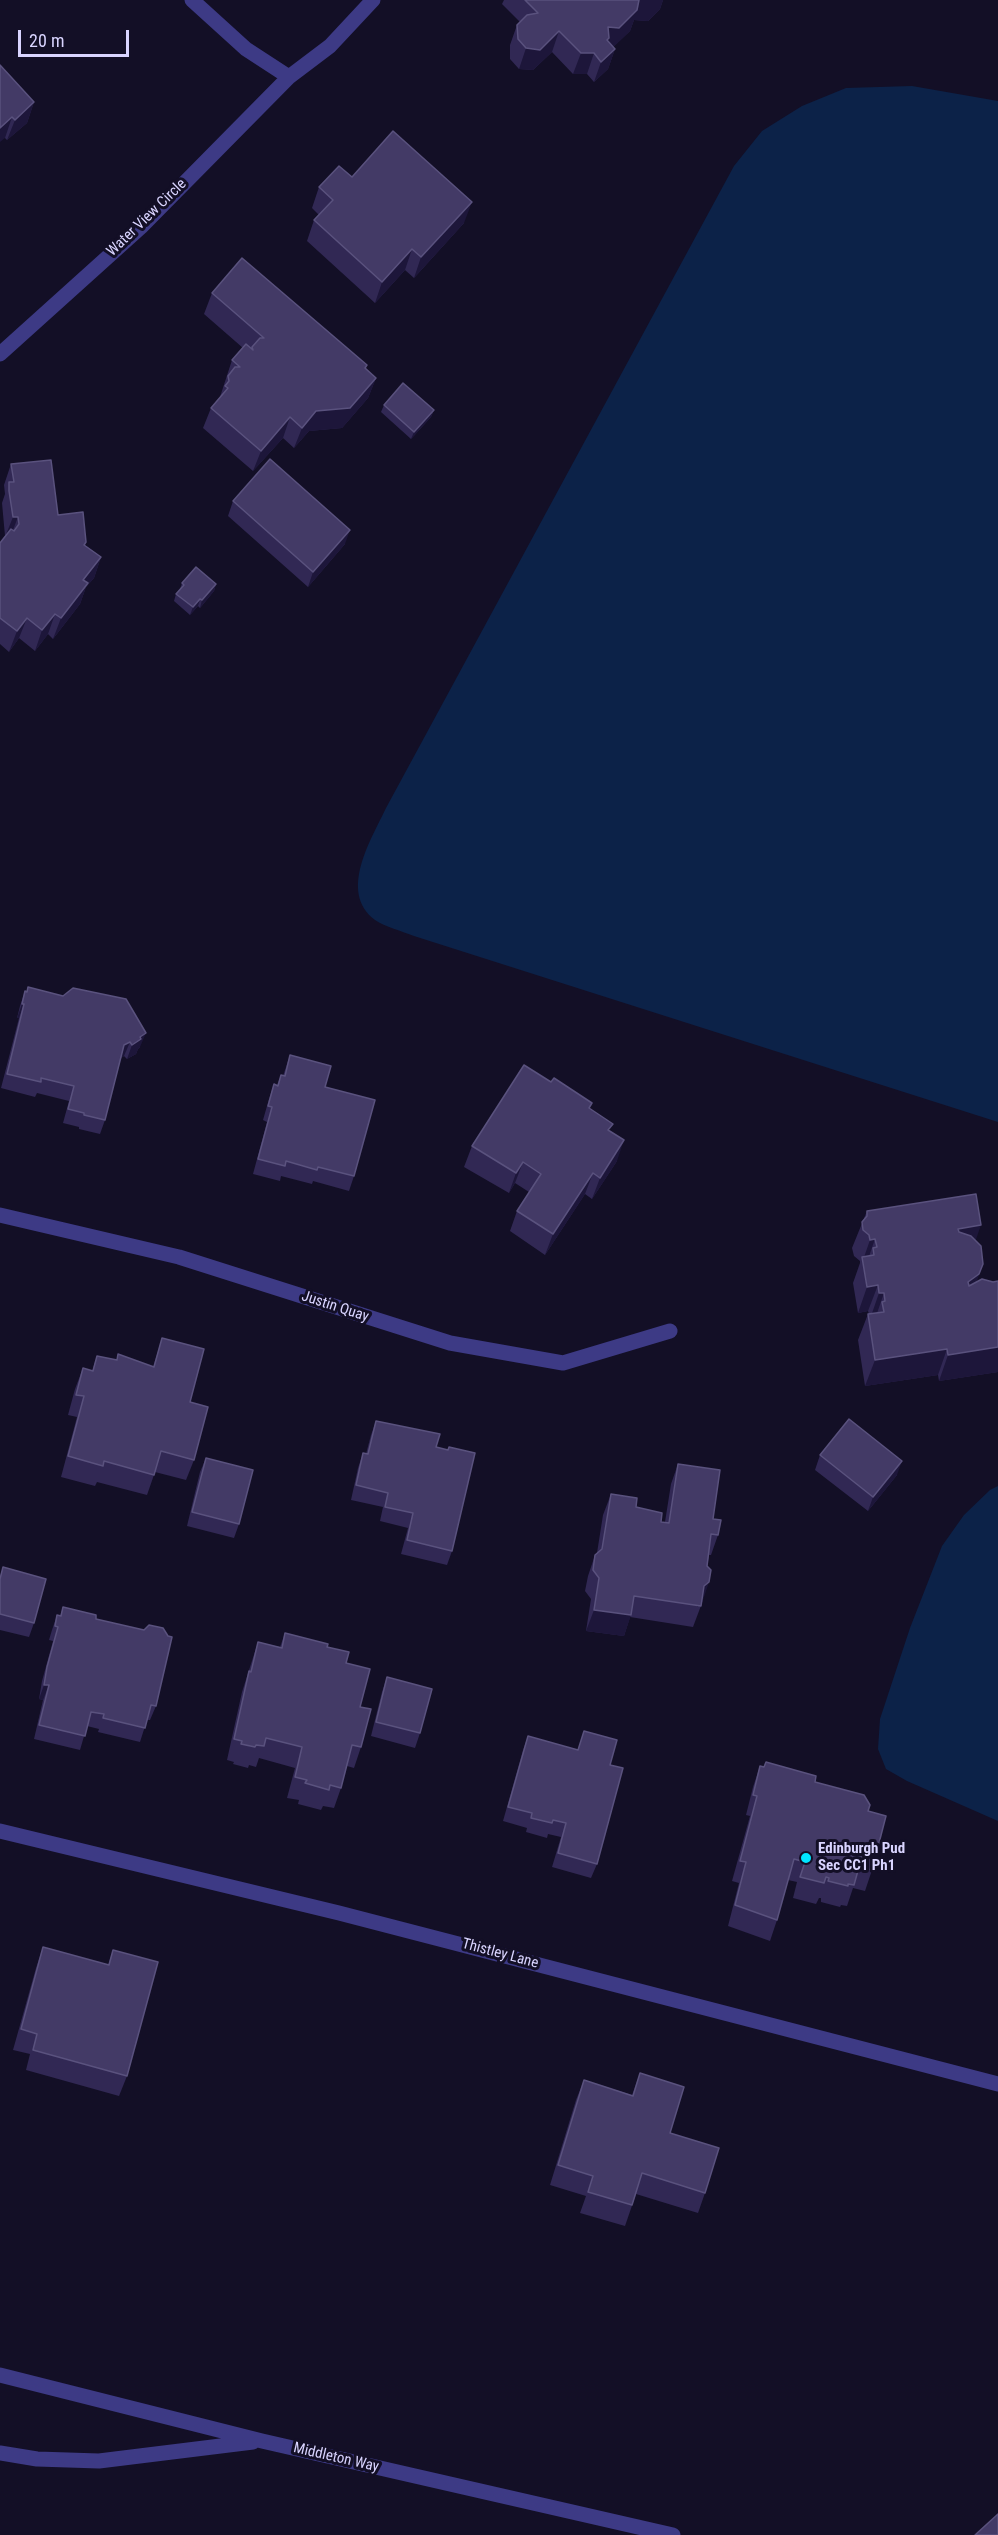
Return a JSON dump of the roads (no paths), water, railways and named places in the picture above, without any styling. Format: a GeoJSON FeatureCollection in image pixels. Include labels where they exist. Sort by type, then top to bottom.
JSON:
{"type":"FeatureCollection","features":[{"type":"Feature","properties":{"kind":"street"},"geometry":{"type":"LineString","coordinates":[[192,0],[246,49],[289,77]]}},
{"type":"Feature","properties":{"kind":"street","name":"Water View Circle"},"geometry":{"type":"LineString","coordinates":[[0,354],[141,227],[289,77],[330,46],[373,0]]}},
{"type":"Feature","properties":{"kind":"street","name":"Justin Quay"},"geometry":{"type":"LineString","coordinates":[[0,1215],[179,1257],[450,1343],[563,1362],[670,1331]]}},
{"type":"Feature","properties":{"kind":"street","name":"Thistley Lane"},"geometry":{"type":"LineString","coordinates":[[0,1830],[339,1912],[998,2084]]}},
{"type":"Feature","properties":{"kind":"street","name":"Middleton Way"},"geometry":{"type":"LineString","coordinates":[[0,2375],[262,2441],[673,2535]]}},
{"type":"Feature","properties":{"kind":"street"},"geometry":{"type":"LineString","coordinates":[[0,2453],[37,2459],[99,2461],[262,2441]]}},
{"type":"Feature","properties":{"kind":"water"},"geometry":{"type":"Polygon","coordinates":[[[912,86],[998,101],[998,1122],[414,936],[375,920],[364,908],[359,895],[358,881],[361,866],[386,808],[734,166],[762,131],[802,106],[846,88],[912,86]]]}},
{"type":"Feature","properties":{"kind":"water"},"geometry":{"type":"Polygon","coordinates":[[[998,1486],[998,1821],[907,1781],[886,1769],[878,1749],[880,1719],[910,1628],[942,1546],[964,1515],[990,1490],[998,1486]]]}},
{"type":"Feature","properties":{"kind":"place","name":"Edinburgh Pud Sec CC1 Ph1"},"geometry":{"type":"Point","coordinates":[806,1858]}}]}
